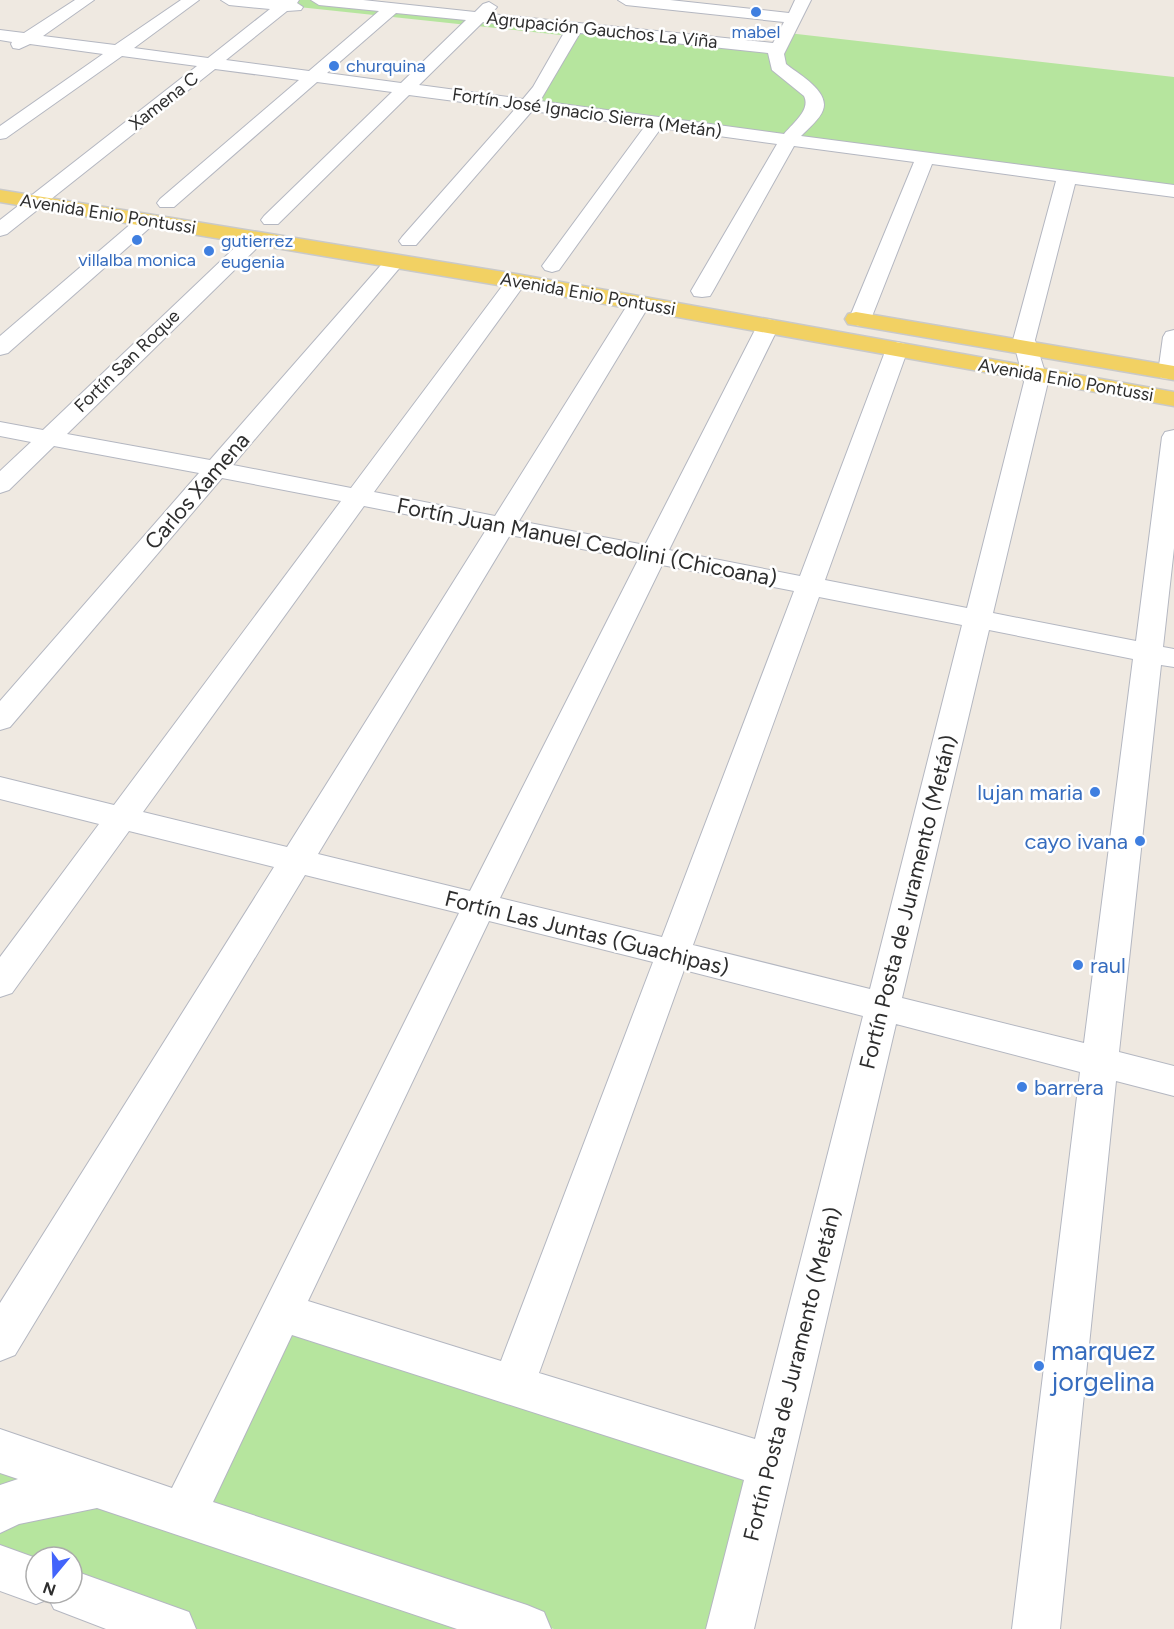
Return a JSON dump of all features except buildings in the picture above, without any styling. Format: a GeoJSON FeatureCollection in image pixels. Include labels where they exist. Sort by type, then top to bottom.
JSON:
{"type":"FeatureCollection","features":[{"type":"Feature","properties":{"kind":"main road","name":"Avenida Enio Pontussi"},"geometry":{"type":"LineString","coordinates":[[0,177],[190,207]]}},
{"type":"Feature","properties":{"kind":"main road","name":"Avenida Enio Pontussi"},"geometry":{"type":"LineString","coordinates":[[0,196],[255,239],[405,246],[516,281],[897,349],[1172,373]]}},
{"type":"Feature","properties":{"kind":"main road"},"geometry":{"type":"LineString","coordinates":[[248,216],[294,223]]}},
{"type":"Feature","properties":{"kind":"main road","name":"Avenida Enio Pontussi"},"geometry":{"type":"LineString","coordinates":[[486,254],[575,270]]}},
{"type":"Feature","properties":{"kind":"main road","name":"Avenida Enio Pontussi"},"geometry":{"type":"LineString","coordinates":[[679,287],[724,295]]}},
{"type":"Feature","properties":{"kind":"main road","name":"Avenida Enio Pontussi"},"geometry":{"type":"LineString","coordinates":[[837,315],[1030,361],[1174,399]]}},
{"type":"Feature","properties":{"kind":"street"},"geometry":{"type":"LineString","coordinates":[[9,51],[86,0]]}},
{"type":"Feature","properties":{"kind":"street"},"geometry":{"type":"LineString","coordinates":[[0,134],[191,0]]}},
{"type":"Feature","properties":{"kind":"street"},"geometry":{"type":"LineString","coordinates":[[230,0],[386,12]]}},
{"type":"Feature","properties":{"kind":"street","name":"Agrupación Gauchos La Viña"},"geometry":{"type":"LineString","coordinates":[[319,0],[386,12],[777,49]]}},
{"type":"Feature","properties":{"kind":"street"},"geometry":{"type":"LineString","coordinates":[[271,220],[496,0]]}},
{"type":"Feature","properties":{"kind":"street"},"geometry":{"type":"LineString","coordinates":[[626,0],[793,18]]}},
{"type":"Feature","properties":{"kind":"street"},"geometry":{"type":"LineString","coordinates":[[702,291],[788,140],[814,111],[815,100],[811,93],[778,66],[776,54],[803,0]]}},
{"type":"Feature","properties":{"kind":"street","name":"Xamena C"},"geometry":{"type":"LineString","coordinates":[[0,230],[288,3]]}},
{"type":"Feature","properties":{"kind":"street"},"geometry":{"type":"LineString","coordinates":[[167,203],[386,12]]}},
{"type":"Feature","properties":{"kind":"street","name":"Carlos Xamena"},"geometry":{"type":"LineString","coordinates":[[0,720],[528,105],[541,88],[571,31]]}},
{"type":"Feature","properties":{"kind":"street","name":"Fortín José Ignacio Sierra (Metán)"},"geometry":{"type":"LineString","coordinates":[[0,35],[1174,191]]}},
{"type":"Feature","properties":{"kind":"street"},"geometry":{"type":"LineString","coordinates":[[552,266],[656,123]]}},
{"type":"Feature","properties":{"kind":"street"},"geometry":{"type":"LineString","coordinates":[[860,320],[925,158]]}},
{"type":"Feature","properties":{"kind":"street","name":"Fortín Posta de Juramento (Metán)"},"geometry":{"type":"LineString","coordinates":[[730,1629],[1035,382],[1024,340],[1068,177]]}},
{"type":"Feature","properties":{"kind":"street"},"geometry":{"type":"LineString","coordinates":[[0,348],[147,220]]}},
{"type":"Feature","properties":{"kind":"street","name":"Fortín San Roque"},"geometry":{"type":"LineString","coordinates":[[0,485],[255,239]]}},
{"type":"Feature","properties":{"kind":"street"},"geometry":{"type":"LineString","coordinates":[[0,983],[516,281]]}},
{"type":"Feature","properties":{"kind":"street"},"geometry":{"type":"LineString","coordinates":[[0,1341],[639,304]]}},
{"type":"Feature","properties":{"kind":"street"},"geometry":{"type":"LineString","coordinates":[[184,1513],[479,906],[768,326]]}},
{"type":"Feature","properties":{"kind":"street"},"geometry":{"type":"LineString","coordinates":[[1172,373],[1174,337]]}},
{"type":"Feature","properties":{"kind":"street"},"geometry":{"type":"LineString","coordinates":[[513,1385],[897,349]]}},
{"type":"Feature","properties":{"kind":"street","name":"Fortín Juan Manuel Cedolini (Chicoana)"},"geometry":{"type":"LineString","coordinates":[[0,429],[216,469],[1161,656]]}},
{"type":"Feature","properties":{"kind":"street"},"geometry":{"type":"LineString","coordinates":[[1036,1629],[1100,1061],[1161,656],[1174,437]]}},
{"type":"Feature","properties":{"kind":"street","name":"Fortín Las Juntas (Guachipas)"},"geometry":{"type":"LineString","coordinates":[[0,788],[672,953],[1174,1081]]}},
{"type":"Feature","properties":{"kind":"street"},"geometry":{"type":"LineString","coordinates":[[281,1312],[769,1466]]}},
{"type":"Feature","properties":{"kind":"street"},"geometry":{"type":"LineString","coordinates":[[0,1451],[527,1629]]}},
{"type":"Feature","properties":{"kind":"street"},"geometry":{"type":"LineString","coordinates":[[0,1510],[11,1503],[98,1486]]}},
{"type":"Feature","properties":{"kind":"street"},"geometry":{"type":"LineString","coordinates":[[0,1568],[24,1577]]}},
{"type":"Feature","properties":{"kind":"street"},"geometry":{"type":"LineString","coordinates":[[84,1598],[172,1629]]}},
{"type":"Feature","properties":{"kind":"green space"},"geometry":{"type":"Polygon","coordinates":[[[234,0],[317,0],[779,49],[788,33],[1174,77],[1174,190],[531,104],[570,36],[234,0]]]}},
{"type":"Feature","properties":{"kind":"green space"},"geometry":{"type":"Polygon","coordinates":[[[284,1320],[757,1470],[720,1629],[554,1629],[196,1507],[284,1320]]]}},
{"type":"Feature","properties":{"kind":"green space"},"geometry":{"type":"Polygon","coordinates":[[[0,1449],[528,1629],[179,1629],[84,1595],[84,1545],[24,1545],[24,1574],[0,1565],[0,1449]]]}},
{"type":"Feature","properties":{"kind":"place","name":"mabel"},"geometry":{"type":"Point","coordinates":[756,12]}},
{"type":"Feature","properties":{"kind":"place","name":"churquina"},"geometry":{"type":"Point","coordinates":[334,66]}},
{"type":"Feature","properties":{"kind":"place","name":"villalba monica"},"geometry":{"type":"Point","coordinates":[137,240]}},
{"type":"Feature","properties":{"kind":"place","name":"gutierrez eugenia"},"geometry":{"type":"Point","coordinates":[209,251]}},
{"type":"Feature","properties":{"kind":"place","name":"lujan maria"},"geometry":{"type":"Point","coordinates":[1095,792]}},
{"type":"Feature","properties":{"kind":"place","name":"cayo ivana"},"geometry":{"type":"Point","coordinates":[1140,841]}},
{"type":"Feature","properties":{"kind":"place","name":"raul"},"geometry":{"type":"Point","coordinates":[1078,965]}},
{"type":"Feature","properties":{"kind":"place","name":"barrera"},"geometry":{"type":"Point","coordinates":[1022,1087]}},
{"type":"Feature","properties":{"kind":"place","name":"marquez jorgelina"},"geometry":{"type":"Point","coordinates":[1039,1366]}}]}
